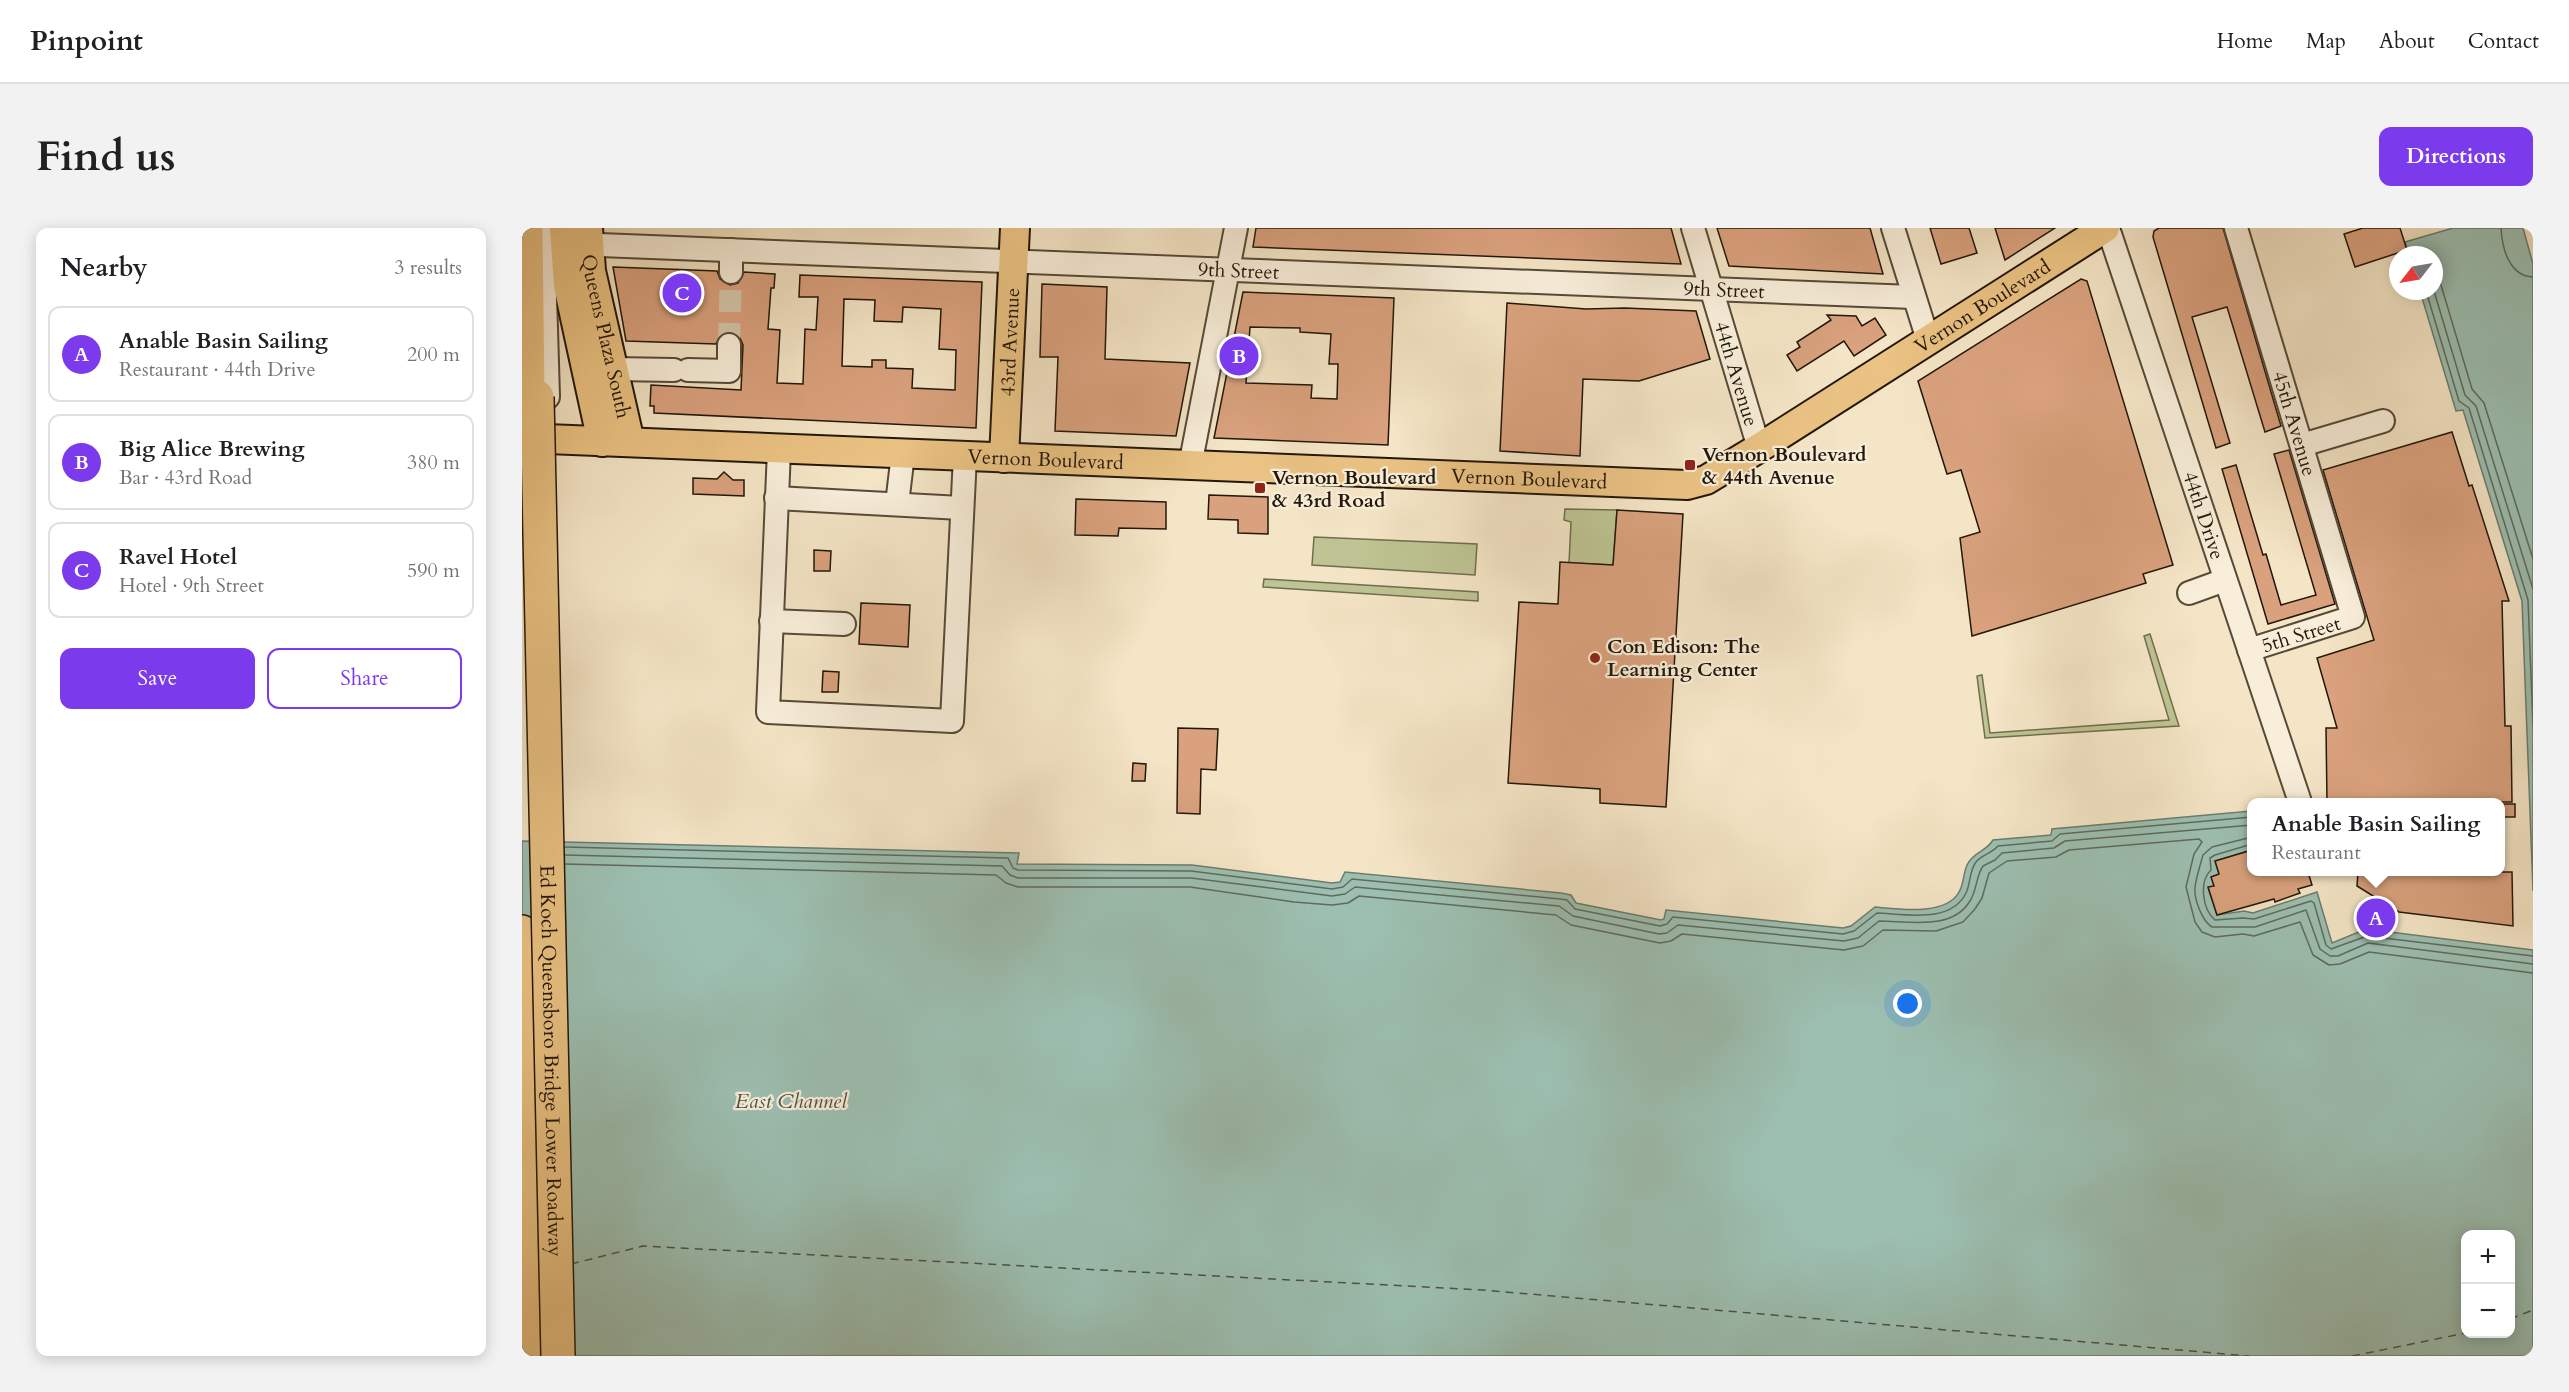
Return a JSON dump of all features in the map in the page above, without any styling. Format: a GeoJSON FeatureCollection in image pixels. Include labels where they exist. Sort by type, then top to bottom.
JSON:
{"type":"FeatureCollection","features":[{"type":"Feature","properties":{"kind":"highway"},"geometry":{"type":"LineString","coordinates":[[526,228],[550,1356]]}},
{"type":"Feature","properties":{"kind":"highway","name":"Ed Koch Queensboro Bridge Lower Roadway"},"geometry":{"type":"LineString","coordinates":[[533,228],[558,1356]]}},
{"type":"Feature","properties":{"kind":"highway"},"geometry":{"type":"LineString","coordinates":[[522,932],[531,1356]]}},
{"type":"Feature","properties":{"kind":"highway"},"geometry":{"type":"LineString","coordinates":[[522,1336],[522,1356]]}},
{"type":"Feature","properties":{"kind":"main road","name":"43rd Avenue"},"geometry":{"type":"LineString","coordinates":[[1004,458],[1015,228]]}},
{"type":"Feature","properties":{"kind":"main road","name":"Vernon Boulevard"},"geometry":{"type":"LineString","coordinates":[[522,438],[1687,485],[1706,480],[1759,448],[2107,228]]}},
{"type":"Feature","properties":{"kind":"main road","name":"Queens Plaza South"},"geometry":{"type":"LineString","coordinates":[[569,235],[591,271],[630,442]]}},
{"type":"Feature","properties":{"kind":"main road","name":"Queens Plaza South"},"geometry":{"type":"LineString","coordinates":[[569,235],[568,285],[602,442]]}},
{"type":"Feature","properties":{"kind":"street"},"geometry":{"type":"LineString","coordinates":[[1190,466],[1236,228]]}},
{"type":"Feature","properties":{"kind":"street","name":"44th Avenue"},"geometry":{"type":"LineString","coordinates":[[1693,228],[1759,448]]}},
{"type":"Feature","properties":{"kind":"street"},"geometry":{"type":"LineString","coordinates":[[1893,228],[1928,340]]}},
{"type":"Feature","properties":{"kind":"street","name":"44th Drive"},"geometry":{"type":"LineString","coordinates":[[2107,228],[2299,798]]}},
{"type":"Feature","properties":{"kind":"street","name":"45th Avenue"},"geometry":{"type":"LineString","coordinates":[[2236,228],[2353,617]]}},
{"type":"Feature","properties":{"kind":"street","name":"9th Street"},"geometry":{"type":"LineString","coordinates":[[569,235],[731,261],[1014,261],[1913,297]]}},
{"type":"Feature","properties":{"kind":"street"},"geometry":{"type":"LineString","coordinates":[[548,397],[569,235]]}},
{"type":"Feature","properties":{"kind":"street"},"geometry":{"type":"LineString","coordinates":[[614,369],[729,371],[729,345]]}},
{"type":"Feature","properties":{"kind":"street"},"geometry":{"type":"LineString","coordinates":[[2302,445],[2383,421]]}},
{"type":"Feature","properties":{"kind":"street"},"geometry":{"type":"LineString","coordinates":[[779,450],[768,712],[952,722],[965,456]]}},
{"type":"Feature","properties":{"kind":"street"},"geometry":{"type":"LineString","coordinates":[[897,504],[903,454]]}},
{"type":"Feature","properties":{"kind":"street"},"geometry":{"type":"LineString","coordinates":[[776,498],[961,508]]}},
{"type":"Feature","properties":{"kind":"street"},"geometry":{"type":"LineString","coordinates":[[2189,593],[2225,580]]}},
{"type":"Feature","properties":{"kind":"street","name":"5th Street"},"geometry":{"type":"LineString","coordinates":[[2249,650],[2353,617]]}},
{"type":"Feature","properties":{"kind":"street"},"geometry":{"type":"LineString","coordinates":[[771,621],[844,624]]}},
{"type":"Feature","properties":{"kind":"green space"},"geometry":{"type":"Polygon","coordinates":[[[1565,509],[1617,510],[1613,565],[1569,563],[1571,522],[1564,520],[1565,509]]]}},
{"type":"Feature","properties":{"kind":"green space"},"geometry":{"type":"Polygon","coordinates":[[[1314,537],[1477,544],[1475,575],[1312,565],[1314,537]]]}},
{"type":"Feature","properties":{"kind":"green space"},"geometry":{"type":"Polygon","coordinates":[[[1264,579],[1478,592],[1478,601],[1263,587],[1264,579]]]}},
{"type":"Feature","properties":{"kind":"green space"},"geometry":{"type":"Polygon","coordinates":[[[2150,634],[2179,726],[1985,738],[1977,676],[1982,675],[1990,733],[2169,720],[2144,636],[2150,634]]]}},
{"type":"Feature","properties":{"kind":"water"},"geometry":{"type":"Polygon","coordinates":[[[2453,228],[2523,228],[2533,264],[2533,891],[2522,601],[2463,410],[2456,411],[2423,300],[2443,300],[2443,246],[2406,246],[2405,242],[2453,228]]]}},
{"type":"Feature","properties":{"kind":"water","name":"East Channel"},"geometry":{"type":"Polygon","coordinates":[[[2247,811],[2247,851],[2215,861],[2219,874],[2214,886],[2208,888],[2217,915],[2244,911],[2253,913],[2317,892],[2332,943],[2366,929],[2533,950],[2533,1356],[522,1356],[522,841],[1019,853],[1017,864],[1192,865],[1332,883],[1340,882],[1345,872],[1561,893],[1571,895],[1576,903],[1661,920],[1664,919],[1666,910],[1843,928],[1851,926],[1875,907],[1933,908],[1953,900],[1962,886],[1970,861],[1993,840],[2051,835],[2052,829],[2247,811]]]}},
{"type":"Feature","properties":{"kind":"building"},"geometry":{"type":"Polygon","coordinates":[[[1256,228],[1671,228],[1681,264],[1253,247],[1256,228]]]}},
{"type":"Feature","properties":{"kind":"building"},"geometry":{"type":"Polygon","coordinates":[[[1717,228],[1870,228],[1883,274],[1729,266],[1717,228]]]}},
{"type":"Feature","properties":{"kind":"building"},"geometry":{"type":"Polygon","coordinates":[[[1930,228],[1969,228],[1977,253],[1941,264],[1930,228]]]}},
{"type":"Feature","properties":{"kind":"building"},"geometry":{"type":"Polygon","coordinates":[[[1995,228],[2055,228],[2005,260],[1995,228]]]}},
{"type":"Feature","properties":{"kind":"building"},"geometry":{"type":"Polygon","coordinates":[[[2159,228],[2223,228],[2281,426],[2265,432],[2227,307],[2192,317],[2230,443],[2216,448],[2153,237],[2154,231],[2159,228]]]}},
{"type":"Feature","properties":{"kind":"building"},"geometry":{"type":"Polygon","coordinates":[[[2363,228],[2400,228],[2406,246],[2389,246],[2389,256],[2355,267],[2344,234],[2363,228]]]}},
{"type":"Feature","properties":{"kind":"building"},"geometry":{"type":"Polygon","coordinates":[[[613,267],[717,271],[720,279],[730,285],[738,283],[744,272],[775,274],[774,288],[771,288],[768,329],[780,330],[777,383],[803,384],[805,329],[816,330],[818,297],[799,297],[800,275],[982,282],[976,428],[654,413],[654,406],[650,406],[651,385],[741,390],[743,345],[740,338],[730,332],[722,334],[716,344],[626,341],[613,267]],[[844,299],[842,366],[872,367],[872,360],[886,360],[886,368],[913,369],[912,388],[955,390],[956,350],[939,349],[941,309],[903,307],[902,322],[874,321],[875,300],[844,299]]]}},
{"type":"Feature","properties":{"kind":"building"},"geometry":{"type":"Polygon","coordinates":[[[2081,279],[2087,281],[2173,565],[2143,574],[2146,583],[1972,636],[1960,538],[1980,532],[1961,470],[1947,474],[1918,381],[2081,279]]]}},
{"type":"Feature","properties":{"kind":"building"},"geometry":{"type":"Polygon","coordinates":[[[1042,284],[1107,287],[1105,359],[1190,363],[1176,436],[1055,431],[1058,357],[1040,357],[1042,284]]]}},
{"type":"Feature","properties":{"kind":"building"},"geometry":{"type":"Polygon","coordinates":[[[1243,292],[1394,298],[1388,445],[1214,438],[1243,292]],[[1250,327],[1246,383],[1312,385],[1311,398],[1337,399],[1338,364],[1329,364],[1331,334],[1300,332],[1300,328],[1250,327]]]}},
{"type":"Feature","properties":{"kind":"building"},"geometry":{"type":"Polygon","coordinates":[[[1507,303],[1586,309],[1696,311],[1710,359],[1639,381],[1583,379],[1580,456],[1500,451],[1507,303]]]}},
{"type":"Feature","properties":{"kind":"building"},"geometry":{"type":"Polygon","coordinates":[[[1827,315],[1856,316],[1862,326],[1875,318],[1886,335],[1854,356],[1844,341],[1797,371],[1787,355],[1800,347],[1797,342],[1831,320],[1827,315]]]}},
{"type":"Feature","properties":{"kind":"building"},"geometry":{"type":"Polygon","coordinates":[[[2452,432],[2469,486],[2472,485],[2509,601],[2502,601],[2505,726],[2511,726],[2512,802],[2505,802],[2505,798],[2327,798],[2326,728],[2337,728],[2317,658],[2374,640],[2323,470],[2452,432]]]}},
{"type":"Feature","properties":{"kind":"building"},"geometry":{"type":"Polygon","coordinates":[[[2289,450],[2335,604],[2268,624],[2222,469],[2236,465],[2263,555],[2266,554],[2281,605],[2316,595],[2274,454],[2289,450]]]}},
{"type":"Feature","properties":{"kind":"building"},"geometry":{"type":"Polygon","coordinates":[[[724,472],[733,480],[744,480],[744,496],[693,494],[693,478],[717,479],[724,472]]]}},
{"type":"Feature","properties":{"kind":"building"},"geometry":{"type":"Polygon","coordinates":[[[1209,495],[1268,497],[1268,534],[1238,533],[1238,520],[1208,519],[1209,495]]]}},
{"type":"Feature","properties":{"kind":"building"},"geometry":{"type":"Polygon","coordinates":[[[1076,499],[1166,502],[1166,529],[1119,528],[1118,536],[1075,535],[1076,499]]]}},
{"type":"Feature","properties":{"kind":"building","name":"Con Edison: The Learning Center"},"geometry":{"type":"Polygon","coordinates":[[[1617,510],[1683,514],[1666,807],[1600,803],[1600,789],[1508,783],[1519,602],[1558,604],[1560,562],[1613,565],[1617,510]]]}},
{"type":"Feature","properties":{"kind":"building"},"geometry":{"type":"Polygon","coordinates":[[[814,550],[831,551],[830,571],[814,571],[814,550]]]}},
{"type":"Feature","properties":{"kind":"building"},"geometry":{"type":"Polygon","coordinates":[[[861,603],[910,605],[908,647],[859,644],[861,603]]]}},
{"type":"Feature","properties":{"kind":"building"},"geometry":{"type":"Polygon","coordinates":[[[823,671],[839,672],[838,692],[822,692],[823,671]]]}},
{"type":"Feature","properties":{"kind":"building"},"geometry":{"type":"Polygon","coordinates":[[[1178,728],[1218,729],[1216,770],[1201,769],[1200,814],[1177,813],[1178,728]]]}},
{"type":"Feature","properties":{"kind":"building"},"geometry":{"type":"Polygon","coordinates":[[[1133,763],[1146,764],[1145,781],[1132,781],[1133,763]]]}},
{"type":"Feature","properties":{"kind":"building"},"geometry":{"type":"Polygon","coordinates":[[[2505,804],[2515,804],[2515,817],[2505,817],[2505,804]]]}},
{"type":"Feature","properties":{"kind":"building"},"geometry":{"type":"Polygon","coordinates":[[[2247,851],[2247,876],[2309,876],[2312,885],[2298,889],[2300,893],[2275,902],[2274,899],[2217,915],[2208,887],[2214,886],[2211,877],[2219,874],[2215,861],[2247,851]]]}},
{"type":"Feature","properties":{"kind":"building"},"geometry":{"type":"Polygon","coordinates":[[[2505,872],[2512,872],[2513,926],[2399,912],[2357,886],[2358,876],[2505,876],[2505,872]]]}},
{"type":"Feature","properties":{"kind":"ferry route"},"geometry":{"type":"LineString","coordinates":[[571,1264],[643,1246],[1483,1290],[2249,1356]]}},
{"type":"Feature","properties":{"kind":"ferry route"},"geometry":{"type":"LineString","coordinates":[[2515,1317],[2533,1310]]}},
{"type":"Feature","properties":{"kind":"ferry route"},"geometry":{"type":"LineString","coordinates":[[2352,1356],[2461,1334]]}},
{"type":"Feature","properties":{"kind":"tunnel"},"geometry":{"type":"LineString","coordinates":[[729,345],[731,272]]}},
{"type":"Feature","properties":{"kind":"place","name":"Ravel Hotel"},"geometry":{"type":"Point","coordinates":[682,293]}},
{"type":"Feature","properties":{"kind":"place","name":"Big Alice Brewing"},"geometry":{"type":"Point","coordinates":[1239,356]}},
{"type":"Feature","properties":{"kind":"place","name":"Vernon Boulevard & 44th Avenue"},"geometry":{"type":"Point","coordinates":[1690,465]}},
{"type":"Feature","properties":{"kind":"place","name":"Vernon Boulevard & 43rd Road"},"geometry":{"type":"Point","coordinates":[1260,488]}},
{"type":"Feature","properties":{"kind":"place","name":"Con Edison: The Learning Center"},"geometry":{"type":"Point","coordinates":[1595,658]}},
{"type":"Feature","properties":{"kind":"place","name":"Anable Basin Sailing"},"geometry":{"type":"Point","coordinates":[2376,918]}}]}
